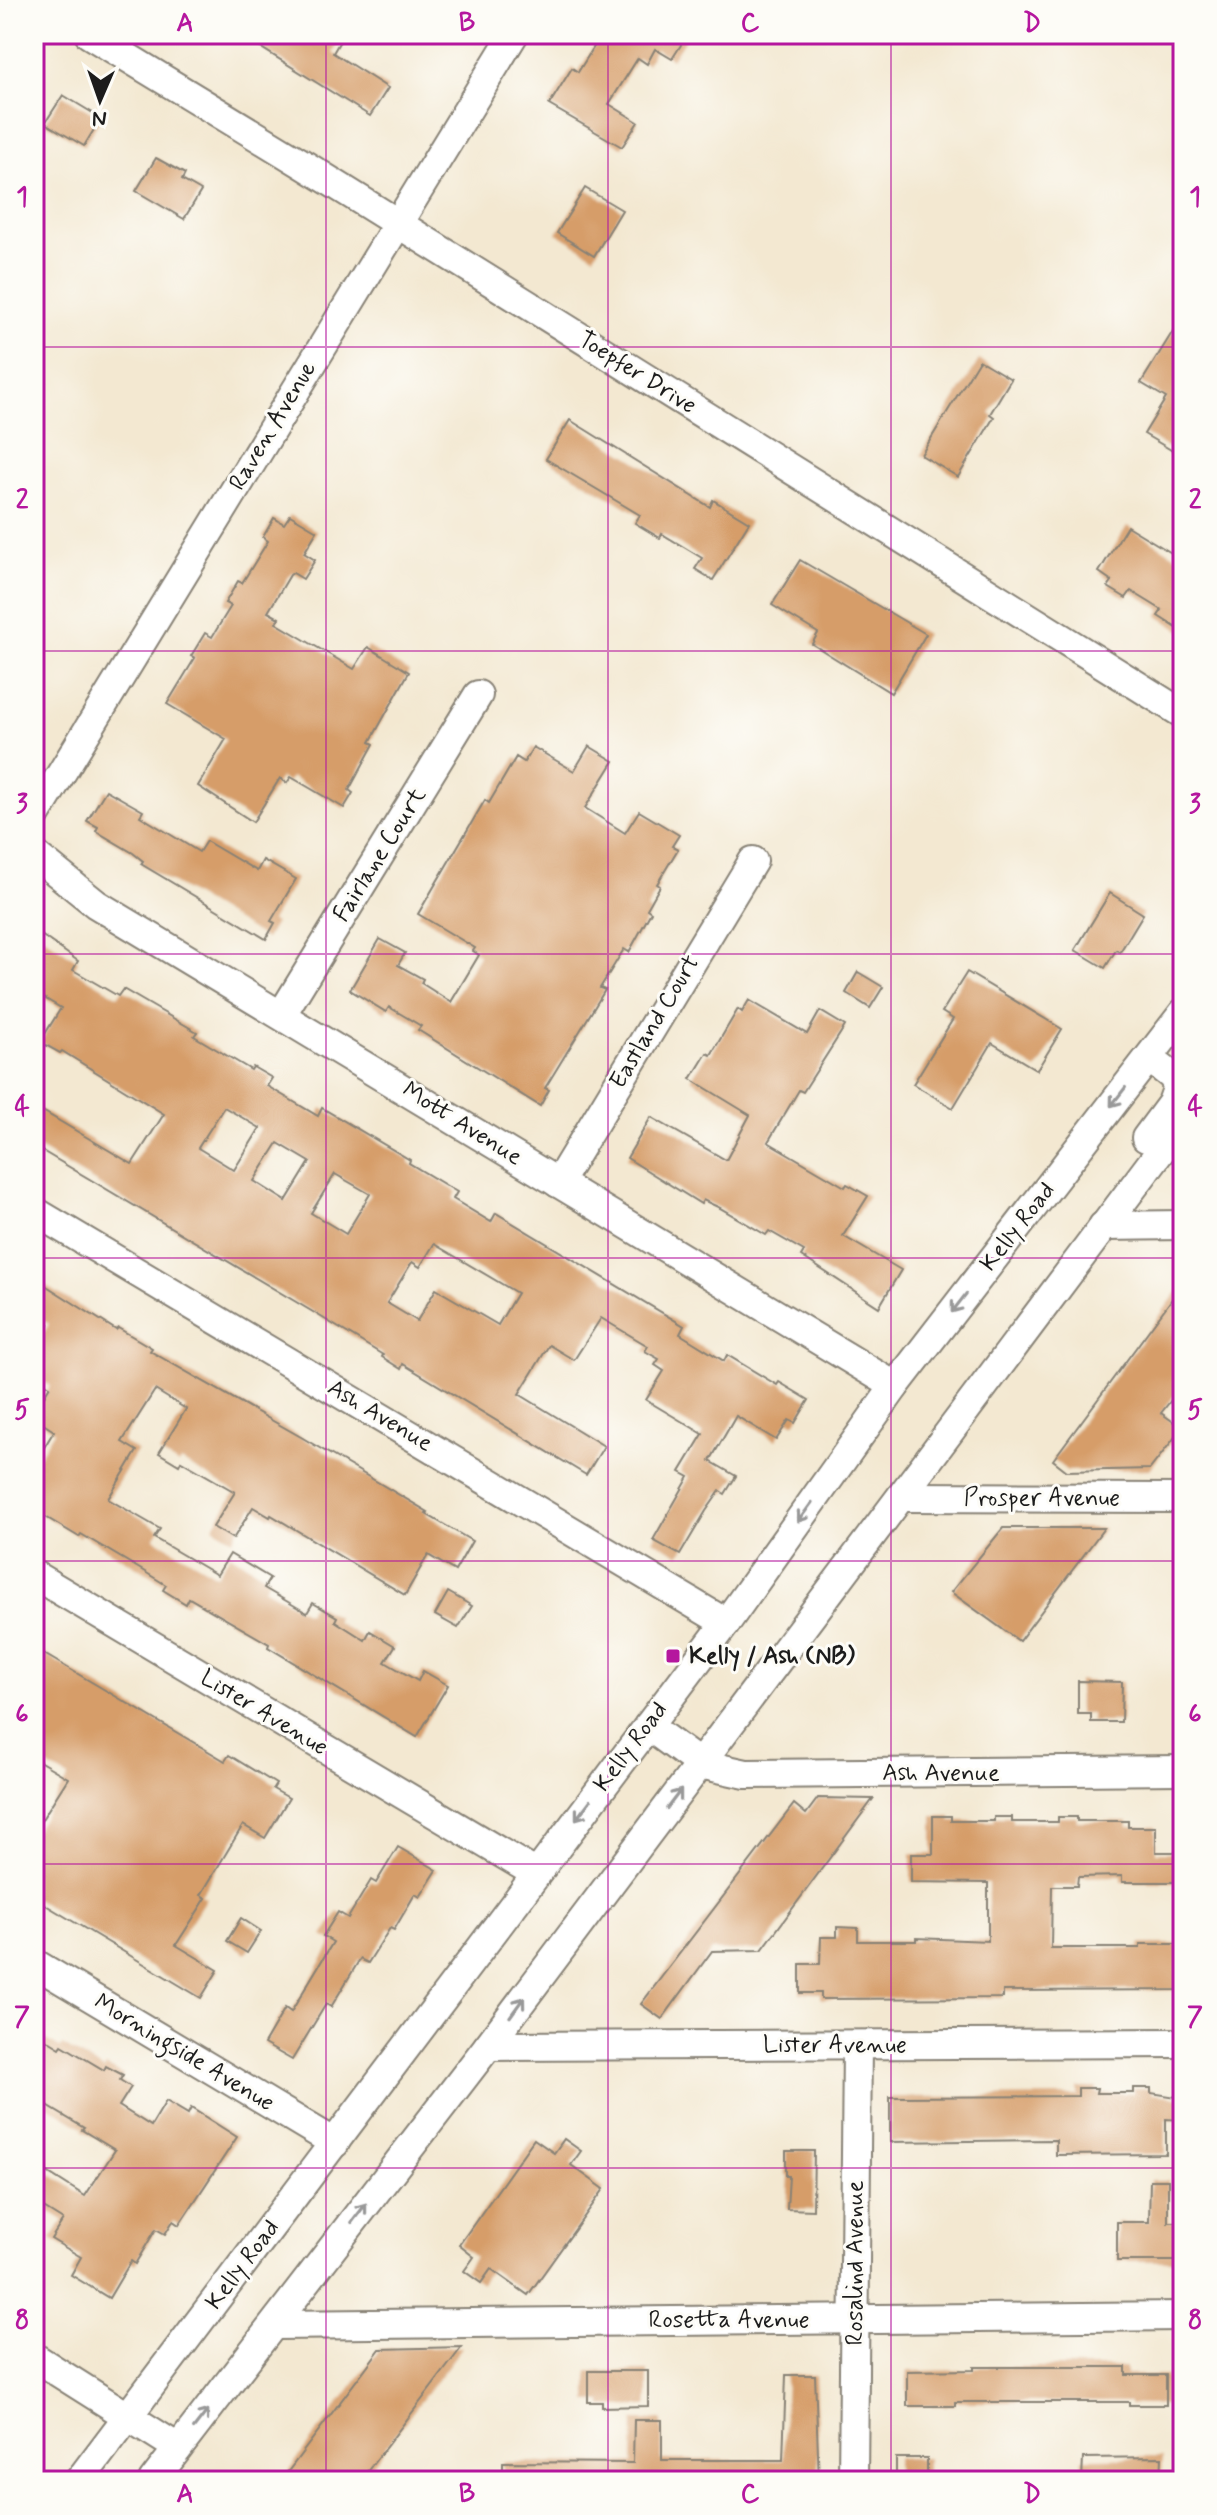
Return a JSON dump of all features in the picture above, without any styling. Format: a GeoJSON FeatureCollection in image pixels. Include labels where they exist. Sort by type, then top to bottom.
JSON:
{"type":"FeatureCollection","features":[{"type":"Feature","properties":{"kind":"street","name":"Toepfer Drive"},"geometry":{"type":"LineString","coordinates":[[89,34],[1183,714]]}},
{"type":"Feature","properties":{"kind":"street","name":"Raven Avenue"},"geometry":{"type":"LineString","coordinates":[[34,818],[514,34]]}},
{"type":"Feature","properties":{"kind":"street","name":"Fairlane Court"},"geometry":{"type":"LineString","coordinates":[[282,1014],[478,695]]}},
{"type":"Feature","properties":{"kind":"street","name":"Mott Avenue"},"geometry":{"type":"LineString","coordinates":[[34,854],[96,904],[895,1386]]}},
{"type":"Feature","properties":{"kind":"street","name":"Eastland Court"},"geometry":{"type":"LineString","coordinates":[[558,1183],[753,861]]}},
{"type":"Feature","properties":{"kind":"street","name":"Kelly Road"},"geometry":{"type":"LineString","coordinates":[[79,2481],[726,1623],[895,1386],[1183,1013]]}},
{"type":"Feature","properties":{"kind":"street"},"geometry":{"type":"LineString","coordinates":[[1110,1217],[1115,1179],[1177,1094],[1178,1086],[1172,1076],[1149,1058]]}},
{"type":"Feature","properties":{"kind":"street"},"geometry":{"type":"LineString","coordinates":[[153,2481],[488,2046],[1183,1121]]}},
{"type":"Feature","properties":{"kind":"street","name":"Ash Avenue"},"geometry":{"type":"LineString","coordinates":[[34,1211],[726,1623]]}},
{"type":"Feature","properties":{"kind":"street"},"geometry":{"type":"LineString","coordinates":[[1110,1217],[1183,1225]]}},
{"type":"Feature","properties":{"kind":"street","name":"Prosper Avenue"},"geometry":{"type":"LineString","coordinates":[[901,1497],[1183,1498]]}},
{"type":"Feature","properties":{"kind":"street","name":"Lister Avenue"},"geometry":{"type":"LineString","coordinates":[[34,1575],[535,1873]]}},
{"type":"Feature","properties":{"kind":"street"},"geometry":{"type":"LineString","coordinates":[[648,1726],[700,1764]]}},
{"type":"Feature","properties":{"kind":"street","name":"Ash Avenue"},"geometry":{"type":"LineString","coordinates":[[700,1764],[746,1774],[1183,1770]]}},
{"type":"Feature","properties":{"kind":"street","name":"Morningside Avenue"},"geometry":{"type":"LineString","coordinates":[[34,1963],[335,2143]]}},
{"type":"Feature","properties":{"kind":"street","name":"Lister Avenue"},"geometry":{"type":"LineString","coordinates":[[488,2046],[1183,2043]]}},
{"type":"Feature","properties":{"kind":"street","name":"Rosalind Avenue"},"geometry":{"type":"LineString","coordinates":[[853,2481],[857,2045]]}},
{"type":"Feature","properties":{"kind":"street","name":"Rosetta Avenue"},"geometry":{"type":"LineString","coordinates":[[275,2325],[1183,2316]]}},
{"type":"Feature","properties":{"kind":"street"},"geometry":{"type":"LineString","coordinates":[[34,2357],[178,2448]]}},
{"type":"Feature","properties":{"kind":"building"},"geometry":{"type":"Polygon","coordinates":[[[239,34],[344,34],[333,53],[388,88],[370,116],[239,34]]]}},
{"type":"Feature","properties":{"kind":"building"},"geometry":{"type":"Polygon","coordinates":[[[602,34],[688,34],[672,59],[655,49],[647,64],[638,58],[609,104],[638,122],[622,147],[549,105],[572,68],[578,72],[602,34]]]}},
{"type":"Feature","properties":{"kind":"building"},"geometry":{"type":"Polygon","coordinates":[[[63,95],[101,118],[84,146],[45,123],[63,95]]]}},
{"type":"Feature","properties":{"kind":"building"},"geometry":{"type":"Polygon","coordinates":[[[156,158],[185,174],[182,180],[201,191],[184,219],[136,191],[156,158]]]}},
{"type":"Feature","properties":{"kind":"building"},"geometry":{"type":"Polygon","coordinates":[[[585,188],[622,210],[594,256],[557,233],[585,188]]]}},
{"type":"Feature","properties":{"kind":"building"},"geometry":{"type":"Polygon","coordinates":[[[1183,315],[1183,457],[1144,434],[1166,398],[1141,383],[1183,315]]]}},
{"type":"Feature","properties":{"kind":"building"},"geometry":{"type":"Polygon","coordinates":[[[979,360],[1011,379],[990,414],[994,417],[958,477],[921,455],[979,360]]]}},
{"type":"Feature","properties":{"kind":"building"},"geometry":{"type":"Polygon","coordinates":[[[570,420],[710,507],[713,500],[749,522],[713,580],[695,569],[702,558],[662,534],[660,538],[635,523],[640,515],[546,459],[570,420]]]}},
{"type":"Feature","properties":{"kind":"building"},"geometry":{"type":"Polygon","coordinates":[[[290,515],[317,531],[304,553],[315,560],[303,579],[293,573],[290,575],[268,612],[279,618],[276,623],[354,669],[368,647],[409,672],[370,742],[374,744],[349,790],[353,793],[344,808],[291,777],[287,783],[280,778],[253,822],[198,786],[226,739],[167,704],[195,658],[191,656],[205,633],[212,637],[231,606],[225,603],[238,581],[242,583],[268,541],[263,537],[274,518],[284,524],[290,515]]]}},
{"type":"Feature","properties":{"kind":"building"},"geometry":{"type":"Polygon","coordinates":[[[1127,526],[1183,560],[1183,632],[1158,616],[1162,610],[1131,591],[1126,598],[1108,587],[1112,581],[1099,572],[1127,526]]]}},
{"type":"Feature","properties":{"kind":"building"},"geometry":{"type":"Polygon","coordinates":[[[800,560],[926,634],[891,693],[812,644],[818,633],[772,605],[800,560]]]}},
{"type":"Feature","properties":{"kind":"building"},"geometry":{"type":"Polygon","coordinates":[[[589,746],[614,761],[585,808],[625,833],[639,811],[679,835],[672,846],[678,849],[657,884],[660,886],[647,909],[651,912],[629,952],[624,949],[600,988],[605,990],[545,1088],[549,1090],[540,1106],[418,1030],[421,1026],[389,1007],[386,1012],[350,990],[380,939],[405,953],[398,965],[423,979],[421,983],[451,1002],[479,955],[473,951],[475,948],[418,914],[485,800],[489,803],[516,757],[524,762],[533,747],[574,771],[589,746]]]}},
{"type":"Feature","properties":{"kind":"building"},"geometry":{"type":"Polygon","coordinates":[[[106,790],[143,811],[140,816],[199,852],[206,841],[257,871],[263,860],[296,879],[271,921],[275,923],[266,939],[141,864],[143,861],[133,853],[96,831],[98,827],[87,821],[106,790]]]}},
{"type":"Feature","properties":{"kind":"building"},"geometry":{"type":"Polygon","coordinates":[[[1110,893],[1143,914],[1120,952],[1116,950],[1105,968],[1075,950],[1110,893]]]}},
{"type":"Feature","properties":{"kind":"building"},"geometry":{"type":"Polygon","coordinates":[[[34,930],[78,961],[73,970],[118,996],[123,989],[197,1032],[194,1036],[251,1070],[253,1067],[272,1078],[267,1086],[318,1116],[322,1108],[410,1160],[409,1163],[457,1192],[453,1199],[491,1222],[496,1213],[684,1326],[680,1334],[724,1361],[727,1355],[809,1400],[795,1423],[789,1420],[776,1440],[736,1416],[710,1461],[736,1476],[725,1494],[720,1491],[680,1555],[653,1540],[689,1477],[680,1472],[703,1434],[646,1400],[664,1371],[655,1365],[659,1359],[645,1351],[648,1346],[601,1318],[574,1360],[549,1345],[519,1394],[604,1446],[586,1475],[403,1364],[401,1369],[313,1312],[34,1146],[34,1106],[132,1164],[164,1114],[62,1051],[60,1053],[40,1042],[61,1008],[34,992],[34,930]],[[224,1107],[198,1148],[234,1170],[260,1128],[224,1107]],[[278,1143],[254,1181],[286,1201],[310,1162],[278,1143]],[[335,1174],[311,1213],[346,1234],[370,1194],[335,1174]],[[434,1244],[420,1267],[412,1262],[387,1303],[417,1321],[436,1289],[498,1325],[517,1293],[434,1244]]]}},
{"type":"Feature","properties":{"kind":"building"},"geometry":{"type":"Polygon","coordinates":[[[858,972],[883,987],[870,1008],[846,993],[858,972]]]}},
{"type":"Feature","properties":{"kind":"building"},"geometry":{"type":"Polygon","coordinates":[[[967,972],[1062,1029],[1037,1070],[992,1043],[953,1108],[913,1084],[953,1019],[942,1012],[967,972]]]}},
{"type":"Feature","properties":{"kind":"building"},"geometry":{"type":"Polygon","coordinates":[[[749,1000],[807,1034],[820,1011],[845,1026],[803,1092],[799,1090],[768,1142],[845,1187],[847,1184],[868,1196],[843,1236],[901,1270],[879,1307],[801,1256],[804,1251],[769,1231],[766,1235],[703,1200],[701,1204],[627,1158],[651,1117],[726,1160],[750,1115],[691,1079],[707,1053],[711,1055],[738,1009],[742,1012],[749,1000]]]}},
{"type":"Feature","properties":{"kind":"building"},"geometry":{"type":"Polygon","coordinates":[[[34,1278],[116,1330],[118,1328],[152,1348],[150,1351],[301,1437],[472,1541],[455,1571],[428,1555],[405,1595],[253,1507],[233,1539],[213,1527],[235,1492],[181,1461],[179,1465],[159,1453],[186,1409],[155,1390],[122,1442],[137,1451],[108,1499],[160,1529],[154,1538],[217,1575],[230,1554],[270,1578],[264,1588],[307,1613],[313,1603],[337,1617],[335,1621],[365,1640],[370,1631],[395,1646],[385,1662],[418,1681],[423,1671],[448,1685],[417,1737],[268,1647],[269,1644],[189,1598],[186,1604],[163,1590],[166,1585],[145,1572],[34,1510],[34,1464],[54,1431],[34,1418],[34,1412],[50,1386],[34,1376],[34,1348],[49,1324],[34,1315],[34,1278]]]}},
{"type":"Feature","properties":{"kind":"building"},"geometry":{"type":"Polygon","coordinates":[[[1183,1284],[1183,1385],[1161,1413],[1182,1428],[1150,1469],[1067,1471],[1053,1460],[1183,1284]]]}},
{"type":"Feature","properties":{"kind":"building"},"geometry":{"type":"Polygon","coordinates":[[[1003,1528],[1104,1528],[1019,1641],[951,1592],[1003,1528]]]}},
{"type":"Feature","properties":{"kind":"building"},"geometry":{"type":"Polygon","coordinates":[[[448,1592],[472,1606],[458,1628],[435,1615],[448,1592]]]}},
{"type":"Feature","properties":{"kind":"building"},"geometry":{"type":"Polygon","coordinates":[[[34,1648],[225,1761],[229,1755],[276,1784],[273,1789],[289,1798],[265,1838],[243,1825],[201,1895],[206,1898],[176,1945],[218,1970],[201,1998],[34,1898],[34,1832],[68,1778],[34,1758],[34,1648]]]}},
{"type":"Feature","properties":{"kind":"building"},"geometry":{"type":"Polygon","coordinates":[[[1078,1681],[1122,1682],[1121,1722],[1091,1722],[1091,1714],[1078,1714],[1078,1681]]]}},
{"type":"Feature","properties":{"kind":"building"},"geometry":{"type":"Polygon","coordinates":[[[818,1798],[873,1799],[762,1950],[712,1951],[662,2019],[641,2004],[794,1804],[806,1814],[818,1798]]]}},
{"type":"Feature","properties":{"kind":"building"},"geometry":{"type":"Polygon","coordinates":[[[933,1816],[951,1816],[951,1821],[994,1821],[994,1817],[1012,1817],[1012,1822],[1058,1822],[1058,1817],[1077,1817],[1077,1821],[1128,1821],[1128,1827],[1156,1827],[1156,1852],[1183,1852],[1183,1882],[1122,1882],[1122,1876],[1078,1877],[1077,1886],[1052,1886],[1051,1948],[1140,1948],[1140,1944],[1183,1944],[1183,1990],[1003,1991],[1003,1998],[821,1999],[821,1993],[800,1993],[800,1964],[820,1964],[821,1937],[837,1937],[837,1927],[858,1928],[858,1941],[917,1941],[917,1938],[988,1941],[988,1883],[911,1882],[911,1854],[933,1854],[933,1816]]]}},
{"type":"Feature","properties":{"kind":"building"},"geometry":{"type":"Polygon","coordinates":[[[398,1847],[437,1870],[420,1897],[415,1894],[394,1930],[390,1928],[368,1963],[360,1959],[331,2007],[326,2004],[292,2060],[264,2044],[285,2008],[291,2012],[333,1942],[323,1936],[338,1912],[348,1918],[371,1880],[376,1883],[398,1847]]]}},
{"type":"Feature","properties":{"kind":"building"},"geometry":{"type":"Polygon","coordinates":[[[241,1918],[261,1931],[247,1953],[227,1941],[241,1918]]]}},
{"type":"Feature","properties":{"kind":"building"},"geometry":{"type":"Polygon","coordinates":[[[34,2032],[104,2070],[106,2066],[123,2075],[120,2080],[131,2087],[119,2106],[151,2126],[166,2101],[188,2114],[191,2108],[237,2137],[179,2225],[173,2221],[165,2234],[156,2229],[135,2264],[131,2261],[109,2298],[71,2275],[81,2257],[51,2239],[63,2220],[34,2202],[34,2193],[47,2172],[85,2196],[115,2150],[34,2098],[34,2032]]]}},
{"type":"Feature","properties":{"kind":"building"},"geometry":{"type":"Polygon","coordinates":[[[1078,2088],[1097,2088],[1096,2093],[1133,2093],[1133,2088],[1151,2088],[1151,2093],[1183,2098],[1183,2120],[1166,2119],[1166,2154],[1056,2155],[1056,2140],[890,2142],[890,2097],[1078,2096],[1078,2088]]]}},
{"type":"Feature","properties":{"kind":"building"},"geometry":{"type":"Polygon","coordinates":[[[534,2139],[554,2153],[564,2139],[581,2151],[571,2165],[604,2189],[528,2295],[491,2269],[481,2283],[464,2271],[474,2257],[459,2245],[534,2139]]]}},
{"type":"Feature","properties":{"kind":"building"},"geometry":{"type":"Polygon","coordinates":[[[786,2151],[814,2151],[813,2210],[787,2209],[789,2176],[786,2176],[786,2151]]]}},
{"type":"Feature","properties":{"kind":"building"},"geometry":{"type":"Polygon","coordinates":[[[1150,2180],[1168,2180],[1168,2222],[1183,2222],[1183,2261],[1117,2261],[1117,2222],[1149,2222],[1150,2180]]]}},
{"type":"Feature","properties":{"kind":"building"},"geometry":{"type":"Polygon","coordinates":[[[462,2347],[360,2481],[281,2481],[380,2349],[462,2347]]]}},
{"type":"Feature","properties":{"kind":"building"},"geometry":{"type":"Polygon","coordinates":[[[974,2367],[1126,2367],[1126,2375],[1166,2375],[1166,2405],[1129,2405],[1129,2402],[955,2402],[955,2406],[907,2406],[907,2371],[974,2370],[974,2367]]]}},
{"type":"Feature","properties":{"kind":"building"},"geometry":{"type":"Polygon","coordinates":[[[588,2371],[648,2371],[648,2406],[602,2407],[602,2402],[588,2402],[588,2371]]]}},
{"type":"Feature","properties":{"kind":"building"},"geometry":{"type":"Polygon","coordinates":[[[786,2375],[815,2375],[819,2481],[503,2481],[503,2462],[633,2463],[634,2420],[662,2420],[662,2460],[783,2460],[786,2375]]]}},
{"type":"Feature","properties":{"kind":"building"},"geometry":{"type":"Polygon","coordinates":[[[1162,2457],[1161,2481],[1082,2481],[1083,2458],[1162,2457]]]}},
{"type":"Feature","properties":{"kind":"building"},"geometry":{"type":"Polygon","coordinates":[[[896,2458],[927,2458],[927,2481],[896,2481],[896,2458]]]}},
{"type":"Feature","properties":{"kind":"place","name":"Kelly / Ash (NB)"},"geometry":{"type":"Point","coordinates":[673,1656]}}]}
